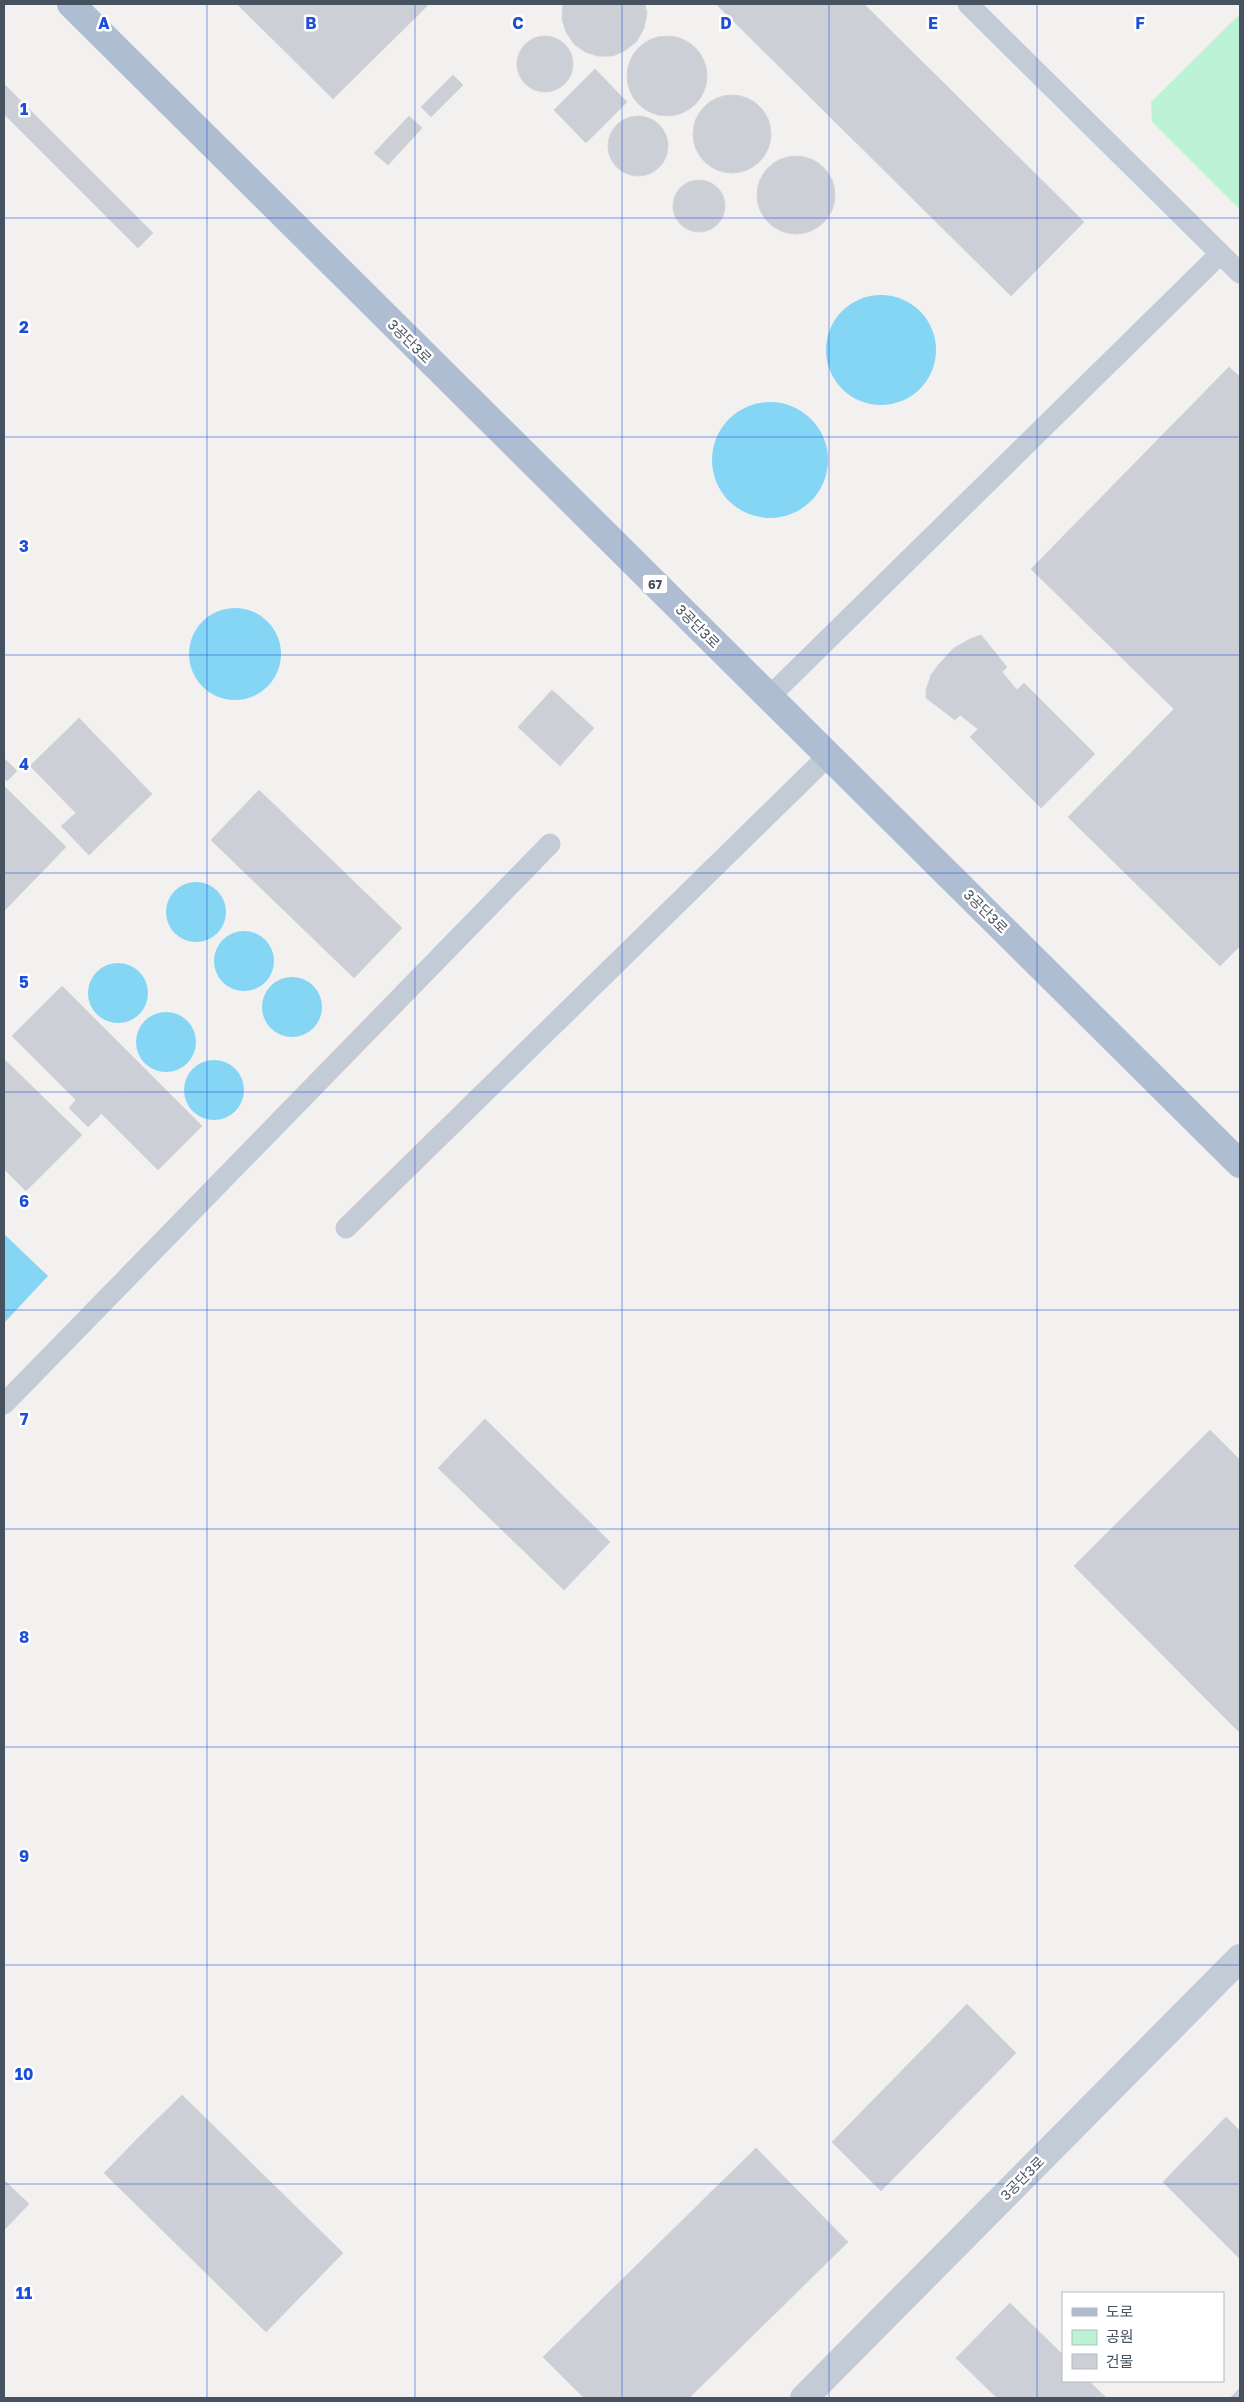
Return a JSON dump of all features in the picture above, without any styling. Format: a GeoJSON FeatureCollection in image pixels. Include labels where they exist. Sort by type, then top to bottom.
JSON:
{"type":"FeatureCollection","features":[{"type":"Feature","properties":{"kind":"main road","name":"3공단3로"},"geometry":{"type":"LineString","coordinates":[[71,4],[1240,1164]]}},
{"type":"Feature","properties":{"kind":"street","name":"3공단3로"},"geometry":{"type":"LineString","coordinates":[[804,2398],[1240,1958]]}},
{"type":"Feature","properties":{"kind":"lane"},"geometry":{"type":"LineString","coordinates":[[968,4],[1240,273]]}},
{"type":"Feature","properties":{"kind":"lane"},"geometry":{"type":"LineString","coordinates":[[769,697],[1220,254]]}},
{"type":"Feature","properties":{"kind":"lane"},"geometry":{"type":"LineString","coordinates":[[346,1228],[829,755]]}},
{"type":"Feature","properties":{"kind":"lane"},"geometry":{"type":"LineString","coordinates":[[4,1404],[550,844]]}},
{"type":"Feature","properties":{"kind":"green space"},"geometry":{"type":"Polygon","coordinates":[[[1240,14],[1240,210],[1152,122],[1151,102],[1240,14]]]}},
{"type":"Feature","properties":{"kind":"water"},"geometry":{"type":"Polygon","coordinates":[[[881,295],[902,300],[920,311],[931,329],[936,350],[931,371],[920,389],[902,400],[881,405],[860,400],[842,389],[831,371],[826,350],[831,329],[842,311],[860,300],[881,295]]]}},
{"type":"Feature","properties":{"kind":"water"},"geometry":{"type":"Polygon","coordinates":[[[770,402],[792,407],[811,419],[823,438],[828,460],[823,482],[811,501],[792,513],[770,518],[748,513],[729,501],[717,482],[712,460],[717,438],[729,419],[748,407],[770,402]]]}},
{"type":"Feature","properties":{"kind":"water"},"geometry":{"type":"Polygon","coordinates":[[[235,608],[253,611],[268,621],[278,636],[281,654],[278,672],[268,687],[253,697],[235,700],[217,697],[202,687],[192,672],[189,654],[192,636],[202,621],[217,611],[235,608]]]}},
{"type":"Feature","properties":{"kind":"water"},"geometry":{"type":"Polygon","coordinates":[[[190,882],[202,882],[213,887],[221,895],[226,906],[224,924],[213,937],[202,942],[190,942],[179,937],[171,929],[166,918],[166,906],[171,895],[179,887],[190,882]]]}},
{"type":"Feature","properties":{"kind":"water"},"geometry":{"type":"Polygon","coordinates":[[[238,931],[250,931],[261,936],[269,944],[274,955],[272,973],[261,986],[250,991],[238,991],[227,986],[219,978],[214,967],[214,955],[219,944],[227,936],[238,931]]]}},
{"type":"Feature","properties":{"kind":"water"},"geometry":{"type":"Polygon","coordinates":[[[112,963],[124,963],[135,968],[143,976],[148,987],[146,1005],[135,1018],[124,1023],[112,1023],[101,1018],[93,1010],[88,999],[88,987],[93,976],[101,968],[112,963]]]}},
{"type":"Feature","properties":{"kind":"water"},"geometry":{"type":"Polygon","coordinates":[[[286,977],[298,977],[309,982],[317,990],[322,1001],[320,1019],[309,1032],[298,1037],[286,1037],[275,1032],[267,1024],[262,1013],[262,1001],[267,990],[275,982],[286,977]]]}},
{"type":"Feature","properties":{"kind":"water"},"geometry":{"type":"Polygon","coordinates":[[[160,1012],[172,1012],[183,1017],[191,1025],[196,1036],[194,1054],[183,1067],[172,1072],[160,1072],[149,1067],[141,1059],[136,1048],[136,1036],[141,1025],[149,1017],[160,1012]]]}},
{"type":"Feature","properties":{"kind":"water"},"geometry":{"type":"Polygon","coordinates":[[[208,1060],[220,1060],[231,1065],[239,1073],[244,1084],[242,1102],[231,1115],[220,1120],[208,1120],[197,1115],[189,1107],[184,1096],[184,1084],[189,1073],[197,1065],[208,1060]]]}},
{"type":"Feature","properties":{"kind":"water"},"geometry":{"type":"Polygon","coordinates":[[[4,1234],[48,1276],[4,1323],[4,1234]]]}},
{"type":"Feature","properties":{"kind":"building"},"geometry":{"type":"Polygon","coordinates":[[[237,4],[429,4],[333,99],[237,4]]]}},
{"type":"Feature","properties":{"kind":"building"},"geometry":{"type":"Polygon","coordinates":[[[563,4],[645,4],[647,13],[644,28],[637,41],[626,50],[613,56],[598,56],[585,52],[574,44],[566,32],[562,19],[563,4]]]}},
{"type":"Feature","properties":{"kind":"building"},"geometry":{"type":"Polygon","coordinates":[[[716,4],[864,4],[1084,222],[1011,296],[716,4]]]}},
{"type":"Feature","properties":{"kind":"building"},"geometry":{"type":"Polygon","coordinates":[[[540,36],[550,36],[565,44],[571,53],[573,64],[571,75],[565,84],[550,92],[540,92],[529,87],[522,80],[517,69],[517,59],[522,48],[529,41],[540,36]]]}},
{"type":"Feature","properties":{"kind":"building"},"geometry":{"type":"Polygon","coordinates":[[[667,36],[682,39],[695,48],[704,61],[707,76],[704,91],[695,104],[682,113],[667,116],[652,113],[639,104],[630,91],[627,76],[630,61],[639,48],[652,39],[667,36]]]}},
{"type":"Feature","properties":{"kind":"building"},"geometry":{"type":"Polygon","coordinates":[[[595,69],[627,102],[586,143],[554,110],[595,69]]]}},
{"type":"Feature","properties":{"kind":"building"},"geometry":{"type":"Polygon","coordinates":[[[453,75],[463,85],[431,117],[421,107],[453,75]]]}},
{"type":"Feature","properties":{"kind":"building"},"geometry":{"type":"Polygon","coordinates":[[[4,84],[153,233],[138,248],[4,114],[4,84]]]}},
{"type":"Feature","properties":{"kind":"building"},"geometry":{"type":"Polygon","coordinates":[[[732,95],[747,98],[760,106],[768,119],[771,134],[768,149],[760,162],[747,170],[732,173],[717,170],[704,162],[696,149],[693,134],[696,119],[704,106],[717,98],[732,95]]]}},
{"type":"Feature","properties":{"kind":"building"},"geometry":{"type":"Polygon","coordinates":[[[409,116],[422,128],[388,165],[374,153],[409,116]]]}},
{"type":"Feature","properties":{"kind":"building"},"geometry":{"type":"Polygon","coordinates":[[[632,116],[644,116],[660,124],[666,134],[668,146],[666,158],[660,168],[644,176],[632,176],[616,168],[608,152],[608,140],[616,124],[632,116]]]}},
{"type":"Feature","properties":{"kind":"building"},"geometry":{"type":"Polygon","coordinates":[[[788,156],[804,156],[818,162],[829,173],[835,187],[835,203],[829,217],[818,228],[804,234],[788,234],[774,228],[763,217],[757,203],[757,187],[763,173],[774,162],[788,156]]]}},
{"type":"Feature","properties":{"kind":"building"},"geometry":{"type":"Polygon","coordinates":[[[699,180],[709,182],[717,188],[723,196],[725,206],[723,216],[717,224],[709,230],[699,232],[689,230],[681,224],[675,216],[673,206],[675,196],[681,188],[689,182],[699,180]]]}},
{"type":"Feature","properties":{"kind":"building"},"geometry":{"type":"Polygon","coordinates":[[[1229,367],[1240,377],[1240,946],[1220,966],[1068,817],[1174,709],[1031,569],[1229,367]]]}},
{"type":"Feature","properties":{"kind":"building"},"geometry":{"type":"Polygon","coordinates":[[[981,635],[1007,667],[1002,672],[1017,690],[978,729],[960,715],[955,720],[926,698],[926,690],[931,675],[954,648],[981,635]]]}},
{"type":"Feature","properties":{"kind":"building"},"geometry":{"type":"Polygon","coordinates":[[[1024,683],[1095,754],[1041,808],[970,737],[1024,683]]]}},
{"type":"Feature","properties":{"kind":"building"},"geometry":{"type":"Polygon","coordinates":[[[552,690],[594,728],[560,766],[518,727],[552,690]]]}},
{"type":"Feature","properties":{"kind":"building"},"geometry":{"type":"Polygon","coordinates":[[[79,718],[152,794],[89,855],[61,826],[76,813],[30,766],[79,718]]]}},
{"type":"Feature","properties":{"kind":"building"},"geometry":{"type":"Polygon","coordinates":[[[4,758],[17,771],[7,781],[4,778],[4,758]]]}},
{"type":"Feature","properties":{"kind":"building"},"geometry":{"type":"Polygon","coordinates":[[[4,786],[66,847],[4,911],[4,786]]]}},
{"type":"Feature","properties":{"kind":"building"},"geometry":{"type":"Polygon","coordinates":[[[259,790],[402,928],[354,978],[211,840],[259,790]]]}},
{"type":"Feature","properties":{"kind":"building"},"geometry":{"type":"Polygon","coordinates":[[[62,986],[145,1069],[88,1127],[69,1108],[76,1100],[12,1036],[62,986]]]}},
{"type":"Feature","properties":{"kind":"building"},"geometry":{"type":"Polygon","coordinates":[[[4,1059],[82,1135],[26,1191],[4,1169],[4,1059]]]}},
{"type":"Feature","properties":{"kind":"building"},"geometry":{"type":"Polygon","coordinates":[[[145,1069],[202,1126],[158,1170],[101,1113],[145,1069]]]}},
{"type":"Feature","properties":{"kind":"building"},"geometry":{"type":"Polygon","coordinates":[[[485,1419],[610,1542],[564,1590],[438,1468],[485,1419]]]}},
{"type":"Feature","properties":{"kind":"building"},"geometry":{"type":"Polygon","coordinates":[[[1210,1430],[1240,1460],[1240,1733],[1074,1566],[1210,1430]]]}},
{"type":"Feature","properties":{"kind":"building"},"geometry":{"type":"Polygon","coordinates":[[[967,2004],[1016,2053],[881,2191],[832,2142],[967,2004]]]}},
{"type":"Feature","properties":{"kind":"building"},"geometry":{"type":"Polygon","coordinates":[[[182,2095],[343,2253],[305,2292],[143,2133],[182,2095]]]}},
{"type":"Feature","properties":{"kind":"building"},"geometry":{"type":"Polygon","coordinates":[[[1226,2117],[1240,2131],[1240,2259],[1163,2182],[1226,2117]]]}},
{"type":"Feature","properties":{"kind":"building"},"geometry":{"type":"Polygon","coordinates":[[[143,2133],[305,2292],[266,2332],[104,2173],[143,2133]]]}},
{"type":"Feature","properties":{"kind":"building"},"geometry":{"type":"Polygon","coordinates":[[[756,2148],[848,2242],[689,2398],[584,2398],[543,2357],[756,2148]]]}},
{"type":"Feature","properties":{"kind":"building"},"geometry":{"type":"Polygon","coordinates":[[[4,2180],[29,2204],[4,2230],[4,2180]]]}},
{"type":"Feature","properties":{"kind":"building"},"geometry":{"type":"Polygon","coordinates":[[[1010,2303],[1062,2354],[1062,2382],[1090,2382],[1101,2393],[1096,2398],[997,2398],[956,2358],[1010,2303]]]}},
{"type":"Feature","properties":{"kind":"building"},"geometry":{"type":"Polygon","coordinates":[[[1240,2388],[1240,2398],[1230,2398],[1240,2388]]]}},
{"type":"Feature","properties":{"kind":"building"},"geometry":{"type":"Polygon","coordinates":[[[1101,2393],[1107,2398],[1096,2398],[1101,2393]]]}}]}
